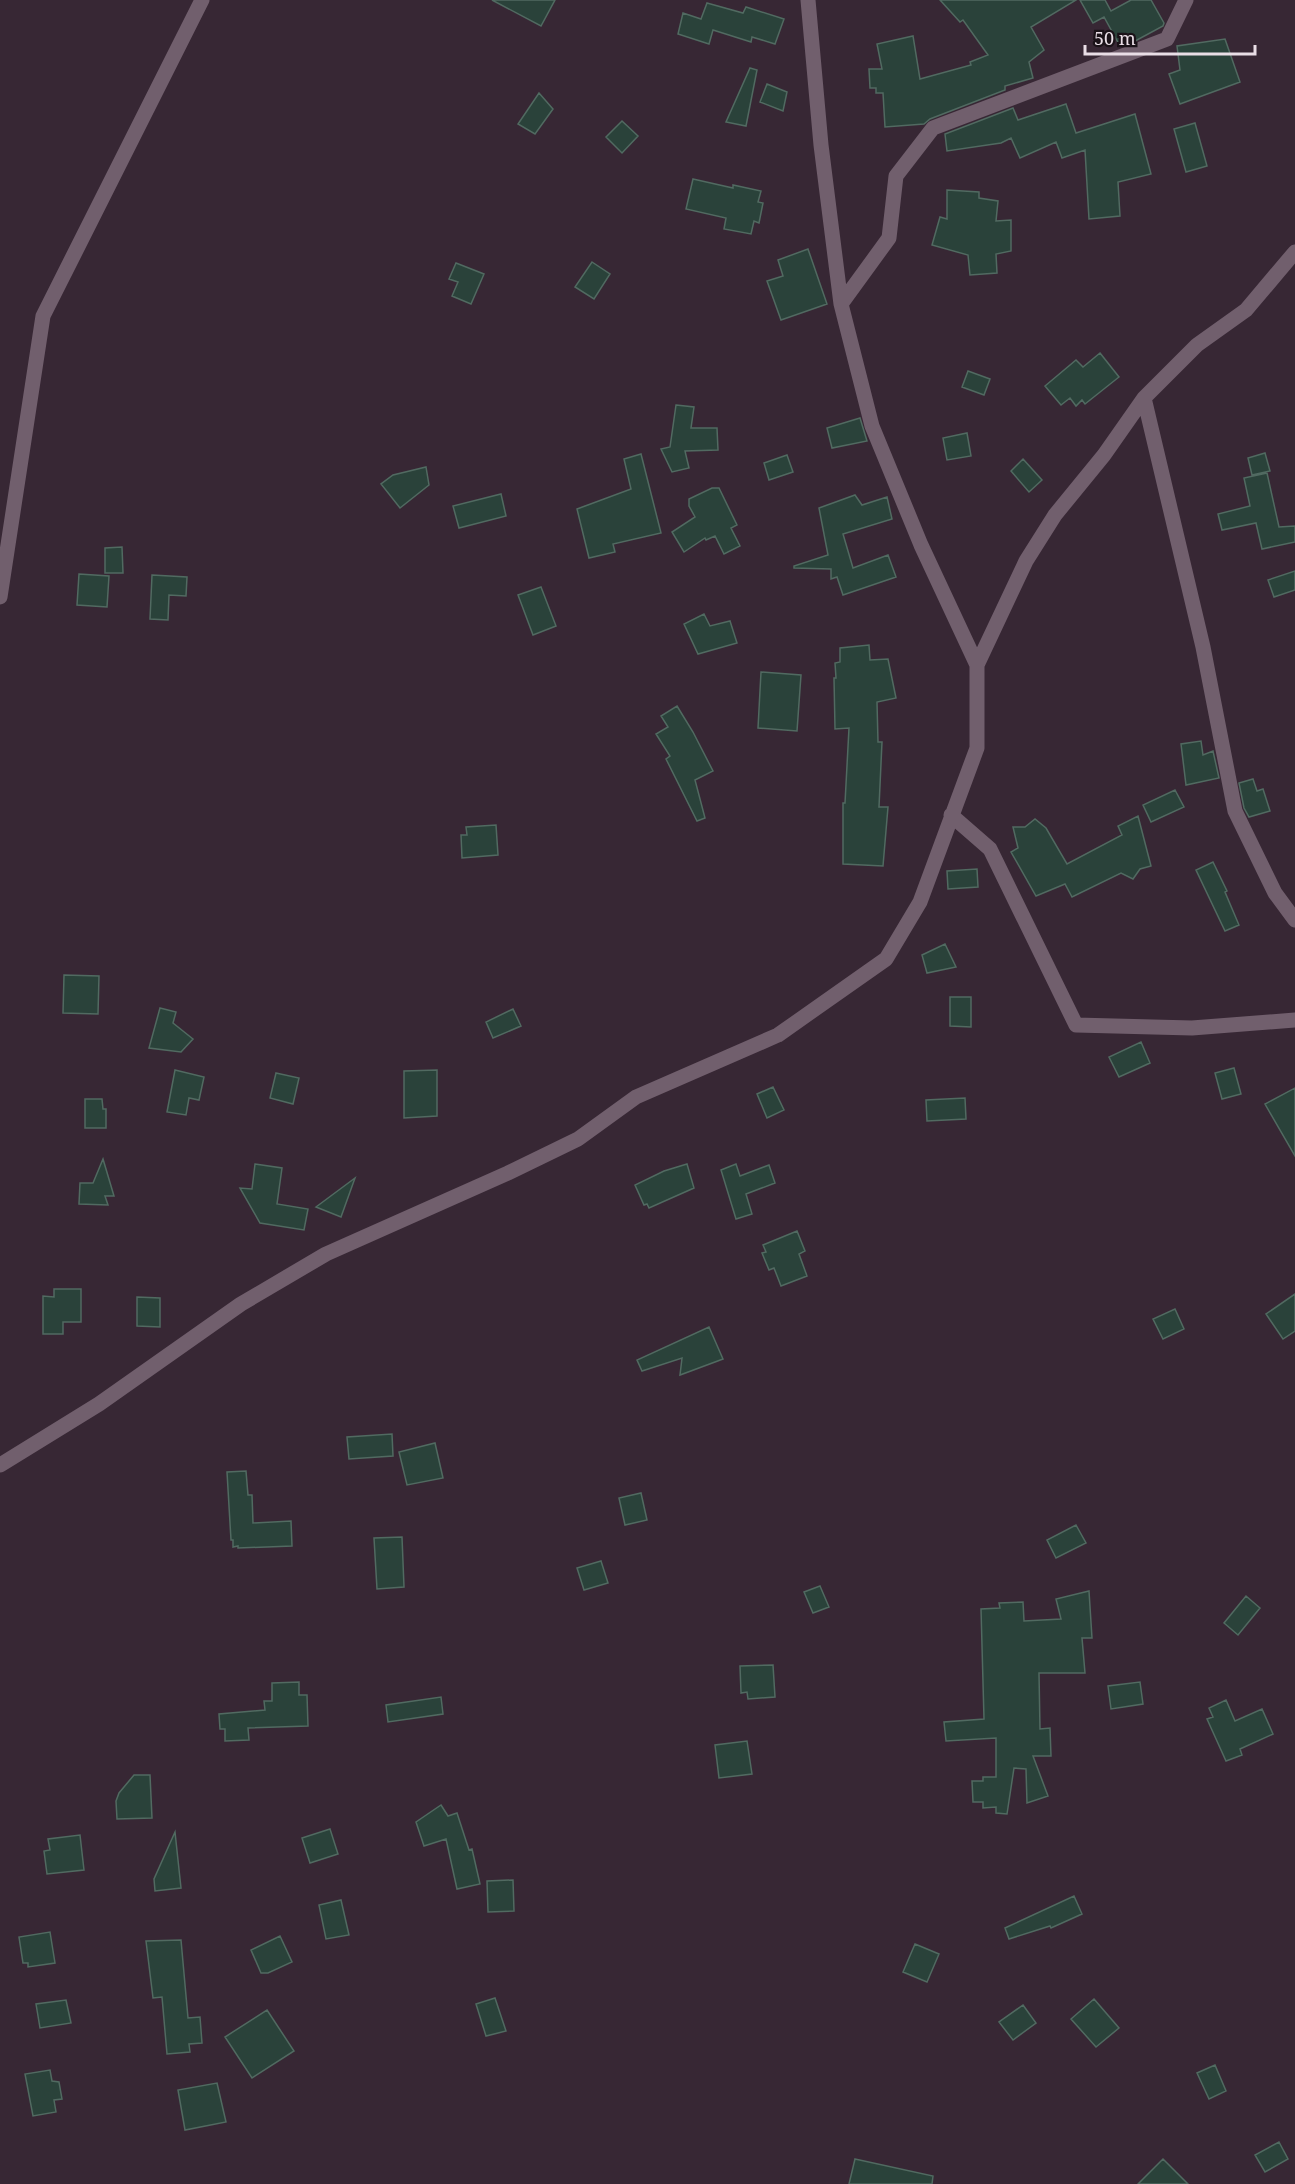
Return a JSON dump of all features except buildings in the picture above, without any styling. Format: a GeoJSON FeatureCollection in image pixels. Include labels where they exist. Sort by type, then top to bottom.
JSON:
{"type":"FeatureCollection","features":[{"type":"Feature","properties":{"kind":"street"},"geometry":{"type":"LineString","coordinates":[[0,597],[43,316],[202,0]]}},
{"type":"Feature","properties":{"kind":"street"},"geometry":{"type":"LineString","coordinates":[[0,1465],[99,1404],[241,1304],[326,1254],[508,1173],[578,1139],[636,1097],[778,1035],[886,959],[920,902],[977,748],[977,665],[921,545],[872,426],[841,304],[821,145],[808,0]]}},
{"type":"Feature","properties":{"kind":"street"},"geometry":{"type":"LineString","coordinates":[[841,304],[889,238],[896,176],[933,128],[1167,39],[1186,0]]}},
{"type":"Feature","properties":{"kind":"street"},"geometry":{"type":"LineString","coordinates":[[977,665],[1026,561],[1055,515],[1104,455],[1144,398],[1197,345],[1246,310],[1295,252]]}},
{"type":"Feature","properties":{"kind":"street"},"geometry":{"type":"LineString","coordinates":[[1144,398],[1203,647],[1235,810],[1275,893],[1295,920]]}},
{"type":"Feature","properties":{"kind":"street"},"geometry":{"type":"LineString","coordinates":[[951,815],[990,849],[1076,1025],[1192,1028],[1295,1020]]}}]}
